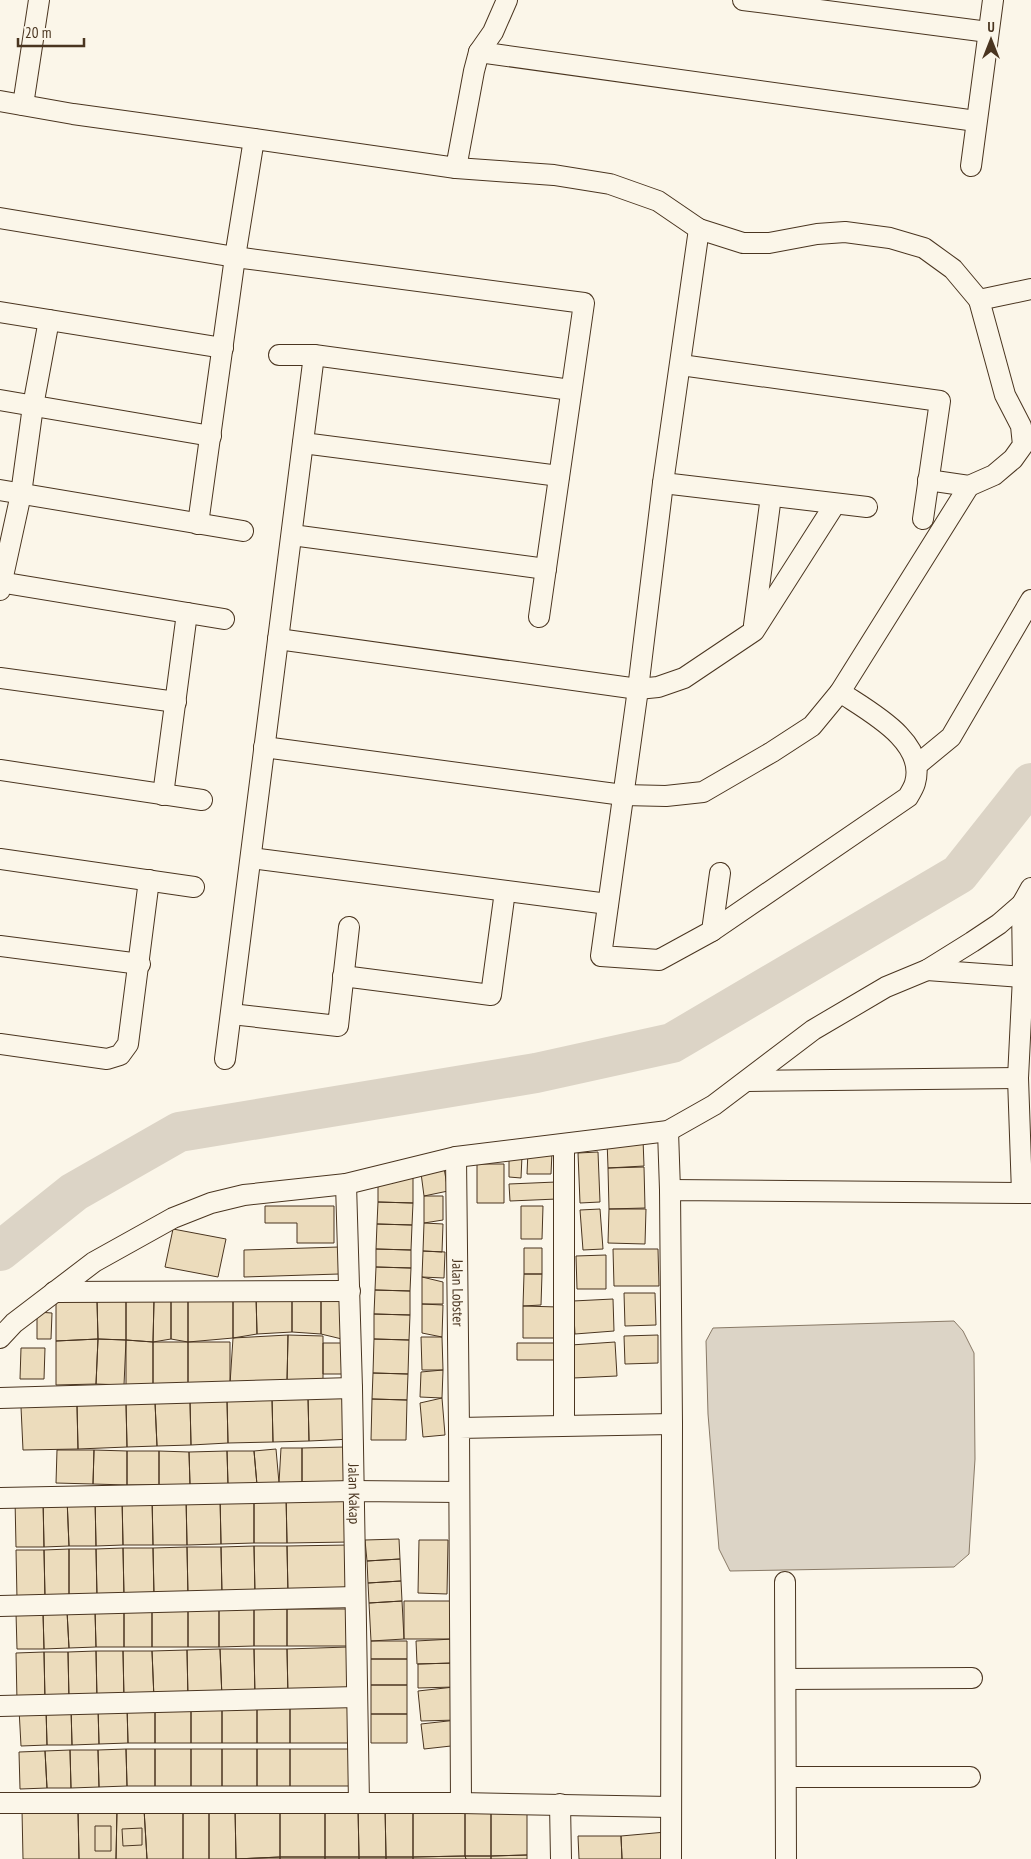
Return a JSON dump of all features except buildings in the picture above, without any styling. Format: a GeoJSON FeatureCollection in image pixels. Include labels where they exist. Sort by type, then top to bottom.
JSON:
{"type":"FeatureCollection","features":[{"type":"Feature","properties":{"kind":"street"},"geometry":{"type":"LineString","coordinates":[[22,105],[39,0]]}},
{"type":"Feature","properties":{"kind":"street"},"geometry":{"type":"LineString","coordinates":[[456,168],[479,52],[493,32],[507,0]]}},
{"type":"Feature","properties":{"kind":"street"},"geometry":{"type":"LineString","coordinates":[[743,0],[988,32]]}},
{"type":"Feature","properties":{"kind":"street"},"geometry":{"type":"LineString","coordinates":[[971,166],[993,0]]}},
{"type":"Feature","properties":{"kind":"street"},"geometry":{"type":"LineString","coordinates":[[479,52],[976,120]]}},
{"type":"Feature","properties":{"kind":"street"},"geometry":{"type":"LineString","coordinates":[[0,101],[73,114],[456,168],[554,174],[610,184],[658,201],[700,229],[743,242],[769,243],[817,234],[845,232],[890,238],[924,248],[953,269],[979,300],[1005,395],[1021,426],[1022,445],[1013,459],[994,474],[969,486],[840,692],[812,726],[772,752],[703,792],[666,796],[623,795],[264,747]]}},
{"type":"Feature","properties":{"kind":"street"},"geometry":{"type":"LineString","coordinates":[[198,524],[235,257],[254,139]]}},
{"type":"Feature","properties":{"kind":"street"},"geometry":{"type":"LineString","coordinates":[[0,218],[235,257],[584,303],[540,617]]}},
{"type":"Feature","properties":{"kind":"street"},"geometry":{"type":"LineString","coordinates":[[700,229],[663,483],[638,689],[601,956],[659,960],[712,931],[908,797],[916,782],[916,764],[908,746],[894,729],[840,692]]}},
{"type":"Feature","properties":{"kind":"street"},"geometry":{"type":"LineString","coordinates":[[979,300],[1031,289]]}},
{"type":"Feature","properties":{"kind":"street"},"geometry":{"type":"LineString","coordinates":[[0,312],[223,348]]}},
{"type":"Feature","properties":{"kind":"street"},"geometry":{"type":"LineString","coordinates":[[49,320],[33,406],[21,494],[1,585],[224,619]]}},
{"type":"Feature","properties":{"kind":"street"},"geometry":{"type":"LineString","coordinates":[[279,355],[314,355],[572,390]]}},
{"type":"Feature","properties":{"kind":"street"},"geometry":{"type":"LineString","coordinates":[[225,1059],[314,355]]}},
{"type":"Feature","properties":{"kind":"street"},"geometry":{"type":"LineString","coordinates":[[681,365],[940,401],[923,519]]}},
{"type":"Feature","properties":{"kind":"street"},"geometry":{"type":"LineString","coordinates":[[0,400],[210,436]]}},
{"type":"Feature","properties":{"kind":"street"},"geometry":{"type":"LineString","coordinates":[[303,443],[559,476]]}},
{"type":"Feature","properties":{"kind":"street"},"geometry":{"type":"LineString","coordinates":[[928,480],[969,486]]}},
{"type":"Feature","properties":{"kind":"street"},"geometry":{"type":"LineString","coordinates":[[663,483],[867,507]]}},
{"type":"Feature","properties":{"kind":"street"},"geometry":{"type":"LineString","coordinates":[[0,490],[243,532]]}},
{"type":"Feature","properties":{"kind":"street"},"geometry":{"type":"LineString","coordinates":[[754,632],[771,496]]}},
{"type":"Feature","properties":{"kind":"street"},"geometry":{"type":"LineString","coordinates":[[278,639],[638,689],[658,687],[684,678],[754,632],[835,504]]}},
{"type":"Feature","properties":{"kind":"street"},"geometry":{"type":"LineString","coordinates":[[292,535],[546,569]]}},
{"type":"Feature","properties":{"kind":"street"},"geometry":{"type":"LineString","coordinates":[[916,764],[951,737],[1031,600]]}},
{"type":"Feature","properties":{"kind":"street"},"geometry":{"type":"LineString","coordinates":[[163,795],[187,613]]}},
{"type":"Feature","properties":{"kind":"street"},"geometry":{"type":"LineString","coordinates":[[0,678],[176,702]]}},
{"type":"Feature","properties":{"kind":"street"},"geometry":{"type":"LineString","coordinates":[[0,770],[202,800]]}},
{"type":"Feature","properties":{"kind":"street"},"geometry":{"type":"LineString","coordinates":[[251,858],[608,904]]}},
{"type":"Feature","properties":{"kind":"street"},"geometry":{"type":"LineString","coordinates":[[0,859],[194,886]]}},
{"type":"Feature","properties":{"kind":"street"},"geometry":{"type":"LineString","coordinates":[[712,931],[720,873]]}},
{"type":"Feature","properties":{"kind":"street"},"geometry":{"type":"LineString","coordinates":[[0,1044],[107,1059],[120,1055],[128,1044],[150,880]]}},
{"type":"Feature","properties":{"kind":"street"},"geometry":{"type":"LineString","coordinates":[[343,976],[491,995],[505,891]]}},
{"type":"Feature","properties":{"kind":"street"},"geometry":{"type":"LineString","coordinates":[[0,1338],[14,1323],[94,1262],[173,1218],[211,1203],[244,1195],[346,1184],[456,1158],[668,1131],[714,1104],[813,1030],[886,987],[927,970],[979,938],[1027,896]]}},
{"type":"Feature","properties":{"kind":"street"},"geometry":{"type":"LineString","coordinates":[[670,1190],[1027,1193],[1018,1078],[1027,896]]}},
{"type":"Feature","properties":{"kind":"street"},"geometry":{"type":"LineString","coordinates":[[231,1014],[338,1026],[348,927]]}},
{"type":"Feature","properties":{"kind":"street"},"geometry":{"type":"LineString","coordinates":[[0,946],[140,964]]}},
{"type":"Feature","properties":{"kind":"street"},"geometry":{"type":"LineString","coordinates":[[927,970],[1022,977]]}},
{"type":"Feature","properties":{"kind":"street"},"geometry":{"type":"LineString","coordinates":[[747,1081],[1018,1078]]}},
{"type":"Feature","properties":{"kind":"street"},"geometry":{"type":"LineString","coordinates":[[668,1131],[672,1424],[671,1859]]}},
{"type":"Feature","properties":{"kind":"street"},"geometry":{"type":"LineString","coordinates":[[564,1145],[564,1425]]}},
{"type":"Feature","properties":{"kind":"street","name":"Jalan Lobster"},"geometry":{"type":"LineString","coordinates":[[456,1158],[462,1803]]}},
{"type":"Feature","properties":{"kind":"street","name":"Jalan Kakap"},"geometry":{"type":"LineString","coordinates":[[346,1184],[350,1291],[352,1491],[356,1597],[359,1803]]}},
{"type":"Feature","properties":{"kind":"street"},"geometry":{"type":"LineString","coordinates":[[54,1292],[350,1291]]}},
{"type":"Feature","properties":{"kind":"street"},"geometry":{"type":"LineString","coordinates":[[0,1398],[352,1388]]}},
{"type":"Feature","properties":{"kind":"street"},"geometry":{"type":"LineString","coordinates":[[459,1428],[672,1424]]}},
{"type":"Feature","properties":{"kind":"street"},"geometry":{"type":"LineString","coordinates":[[0,1498],[352,1491],[459,1492]]}},
{"type":"Feature","properties":{"kind":"street"},"geometry":{"type":"LineString","coordinates":[[785,1582],[786,1859]]}},
{"type":"Feature","properties":{"kind":"street"},"geometry":{"type":"LineString","coordinates":[[0,1606],[356,1597]]}},
{"type":"Feature","properties":{"kind":"street"},"geometry":{"type":"LineString","coordinates":[[786,1679],[972,1678]]}},
{"type":"Feature","properties":{"kind":"street"},"geometry":{"type":"LineString","coordinates":[[0,1706],[357,1697]]}},
{"type":"Feature","properties":{"kind":"street"},"geometry":{"type":"LineString","coordinates":[[786,1777],[970,1777]]}},
{"type":"Feature","properties":{"kind":"street"},"geometry":{"type":"LineString","coordinates":[[0,1803],[462,1803],[670,1807]]}},
{"type":"Feature","properties":{"kind":"street"},"geometry":{"type":"LineString","coordinates":[[560,1804],[561,1859]]}},
{"type":"Feature","properties":{"kind":"shaded area"},"geometry":{"type":"Polygon","coordinates":[[[954,1321],[963,1331],[974,1353],[975,1459],[969,1554],[954,1567],[730,1571],[719,1549],[708,1414],[706,1341],[713,1328],[954,1321]]]}},
{"type":"Feature","properties":{"kind":"waterway"},"geometry":{"type":"LineString","coordinates":[[0,1251],[74,1192],[179,1132],[536,1073],[672,1043],[959,874],[1031,783]]}}]}
